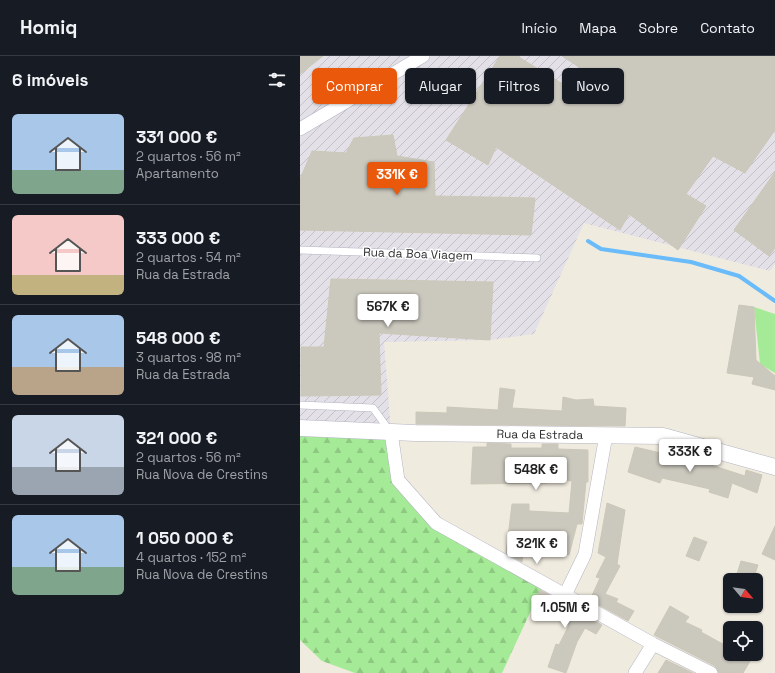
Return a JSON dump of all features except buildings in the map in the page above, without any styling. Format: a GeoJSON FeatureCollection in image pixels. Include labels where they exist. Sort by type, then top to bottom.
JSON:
{"type":"FeatureCollection","features":[{"type":"Feature","properties":{"kind":"street"},"geometry":{"type":"LineString","coordinates":[[300,129],[422,56]]}},
{"type":"Feature","properties":{"kind":"street","name":"Rua da Estrada"},"geometry":{"type":"LineString","coordinates":[[300,428],[390,432],[663,436],[775,467]]}},
{"type":"Feature","properties":{"kind":"street"},"geometry":{"type":"LineString","coordinates":[[390,432],[398,480],[436,523],[653,644],[711,673]]}},
{"type":"Feature","properties":{"kind":"street"},"geometry":{"type":"LineString","coordinates":[[564,595],[585,554],[606,435]]}},
{"type":"Feature","properties":{"kind":"street"},"geometry":{"type":"LineString","coordinates":[[636,673],[653,644]]}},
{"type":"Feature","properties":{"kind":"lane","name":"Rua da Boa Viagem"},"geometry":{"type":"LineString","coordinates":[[300,250],[537,258]]}},
{"type":"Feature","properties":{"kind":"lane"},"geometry":{"type":"LineString","coordinates":[[300,405],[373,408],[390,432]]}},
{"type":"Feature","properties":{"kind":"shaded area"},"geometry":{"type":"Polygon","coordinates":[[[300,56],[775,56],[775,264],[770,271],[584,223],[534,334],[490,340],[384,342],[391,432],[300,424],[300,56]]]}},
{"type":"Feature","properties":{"kind":"green space"},"geometry":{"type":"Polygon","coordinates":[[[754,307],[775,314],[775,373],[760,364],[754,307]]]}},
{"type":"Feature","properties":{"kind":"green space"},"geometry":{"type":"Polygon","coordinates":[[[300,431],[391,432],[398,480],[436,523],[541,589],[502,673],[355,673],[322,661],[300,640],[300,431]]]}},
{"type":"Feature","properties":{"kind":"waterway"},"geometry":{"type":"LineString","coordinates":[[588,241],[601,249],[691,262],[739,276],[775,301]]}}]}
